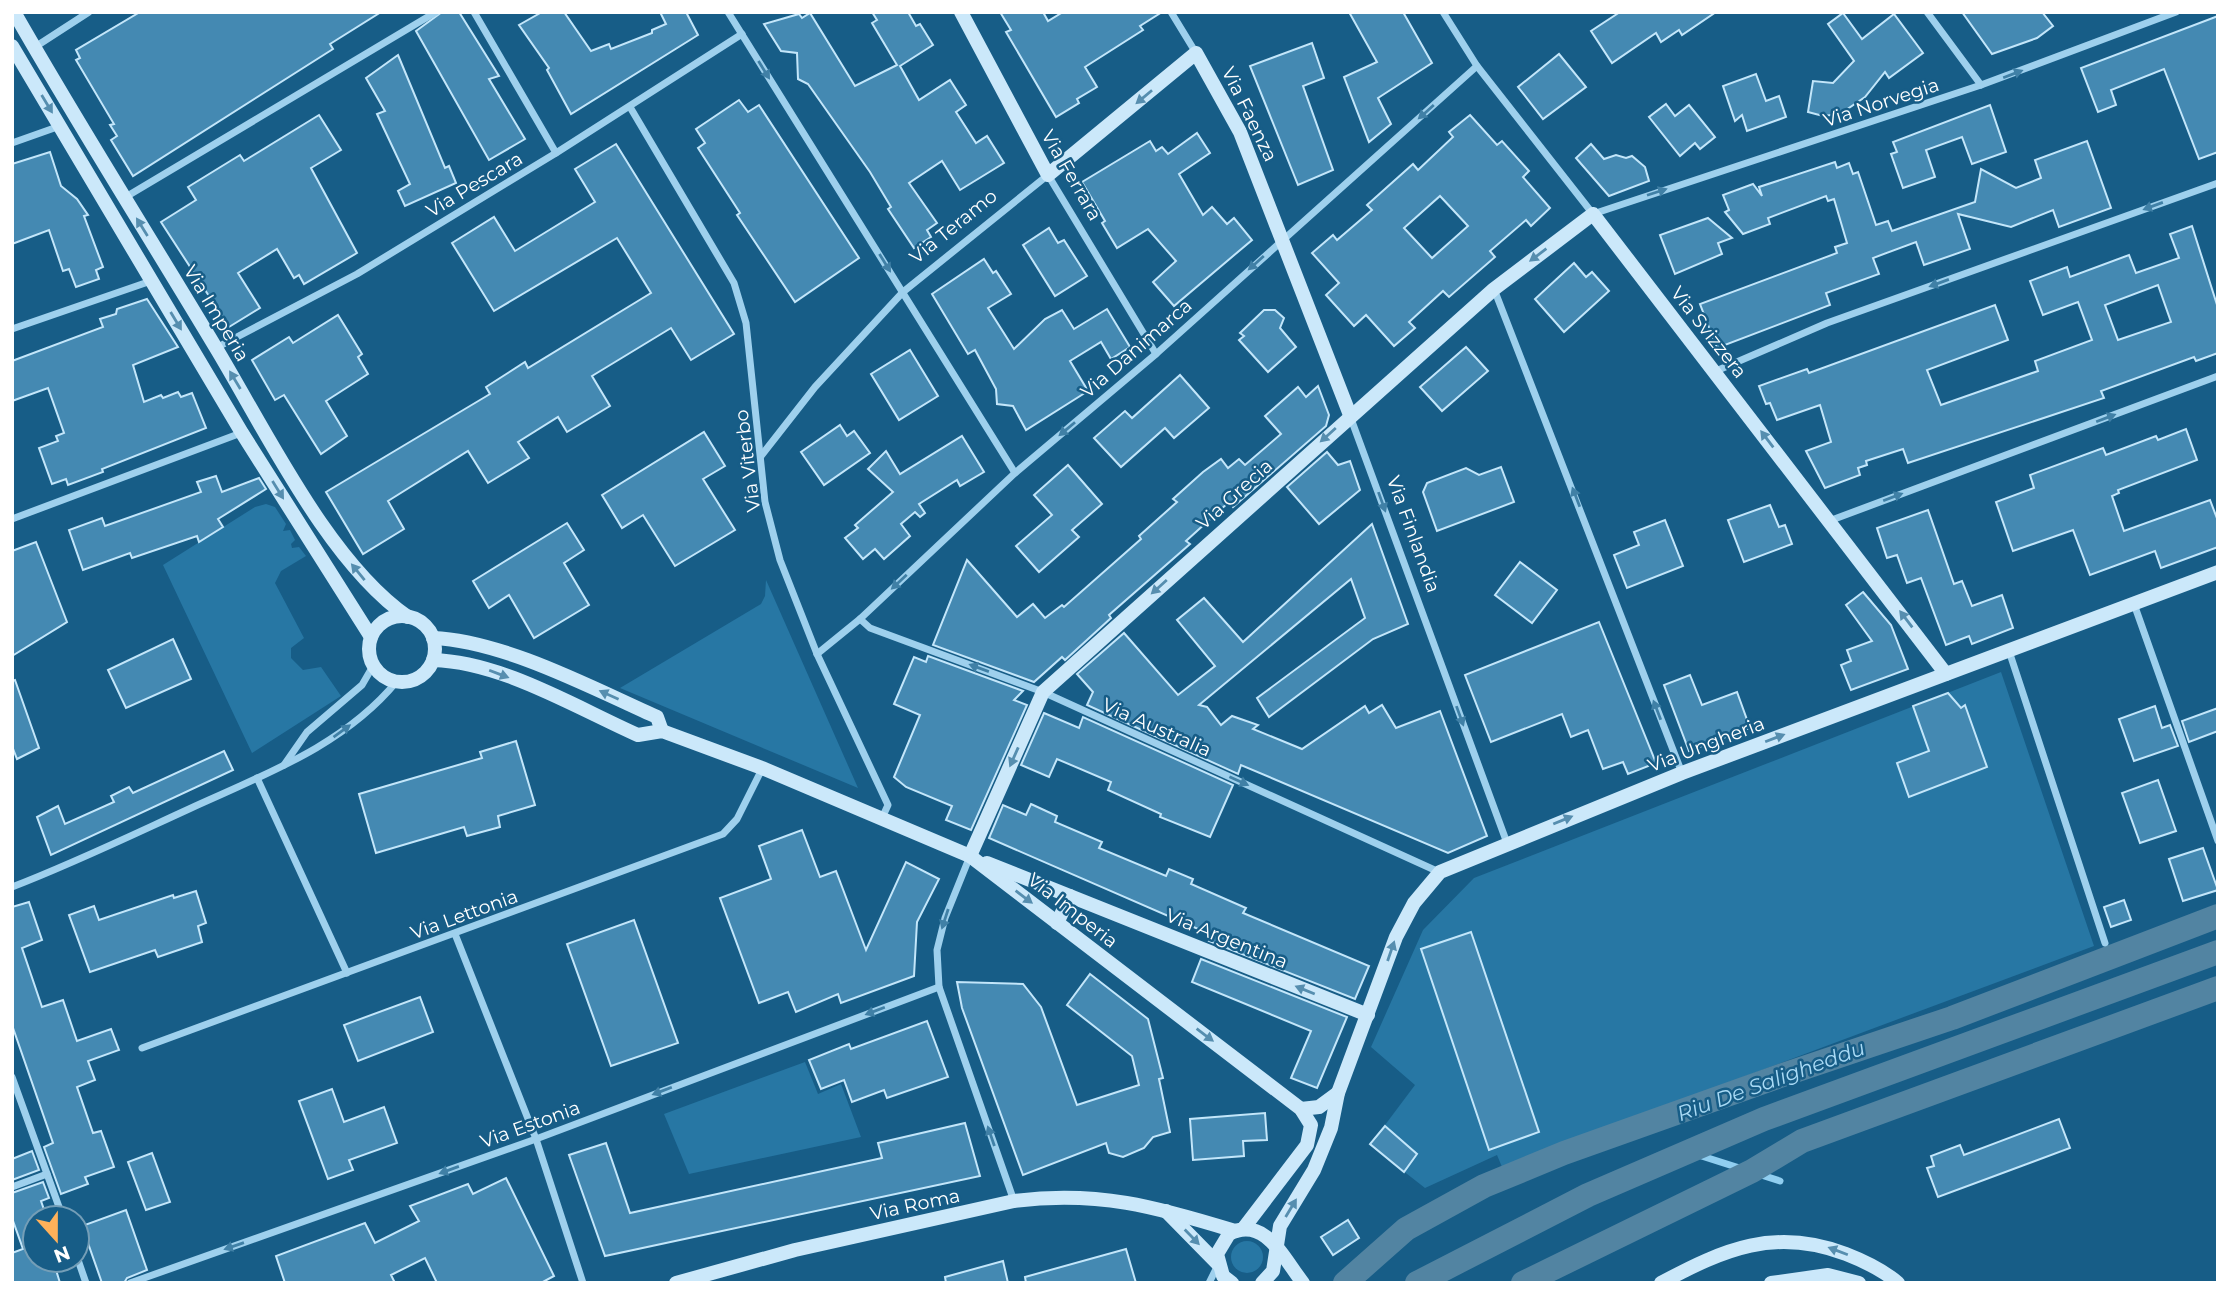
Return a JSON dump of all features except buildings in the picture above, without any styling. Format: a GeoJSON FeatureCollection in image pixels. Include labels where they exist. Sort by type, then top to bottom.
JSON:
{"type":"FeatureCollection","features":[{"type":"Feature","properties":{"kind":"street","name":"Via Imperia"},"geometry":{"type":"LineString","coordinates":[[15,12],[296,482],[355,568],[384,600],[408,617]]}},
{"type":"Feature","properties":{"kind":"street"},"geometry":{"type":"LineString","coordinates":[[35,47],[89,12]]}},
{"type":"Feature","properties":{"kind":"street"},"geometry":{"type":"LineString","coordinates":[[124,198],[436,12]]}},
{"type":"Feature","properties":{"kind":"street"},"geometry":{"type":"LineString","coordinates":[[474,12],[556,153]]}},
{"type":"Feature","properties":{"kind":"street"},"geometry":{"type":"LineString","coordinates":[[728,12],[1015,472]]}},
{"type":"Feature","properties":{"kind":"street","name":"Via Ferrara"},"geometry":{"type":"LineString","coordinates":[[961,12],[1048,175],[1156,354]]}},
{"type":"Feature","properties":{"kind":"street","name":"Via Faenza"},"geometry":{"type":"LineString","coordinates":[[1171,12],[1240,132],[1284,238]]}},
{"type":"Feature","properties":{"kind":"street","name":"Via Svizzera"},"geometry":{"type":"LineString","coordinates":[[1443,12],[1477,66],[1716,371],[1946,674]]}},
{"type":"Feature","properties":{"kind":"street"},"geometry":{"type":"LineString","coordinates":[[1927,12],[1981,85]]}},
{"type":"Feature","properties":{"kind":"street","name":"Via Norvegia"},"geometry":{"type":"LineString","coordinates":[[1593,214],[1981,85],[2176,12]]}},
{"type":"Feature","properties":{"kind":"street","name":"Via Pescara"},"geometry":{"type":"LineString","coordinates":[[216,348],[357,274],[630,107],[742,34]]}},
{"type":"Feature","properties":{"kind":"street","name":"Via Imperia"},"geometry":{"type":"LineString","coordinates":[[12,46],[242,432],[371,637]]}},
{"type":"Feature","properties":{"kind":"street","name":"Via Teramo"},"geometry":{"type":"LineString","coordinates":[[761,456],[815,387],[903,292],[1196,53]]}},
{"type":"Feature","properties":{"kind":"street","name":"Via Danimarca"},"geometry":{"type":"LineString","coordinates":[[817,654],[860,619],[1015,472],[1156,354],[1477,66]]}},
{"type":"Feature","properties":{"kind":"street","name":"Via Viterbo"},"geometry":{"type":"LineString","coordinates":[[630,107],[734,283],[746,323],[765,502],[780,560],[817,654],[888,805],[882,818]]}},
{"type":"Feature","properties":{"kind":"street"},"geometry":{"type":"LineString","coordinates":[[12,143],[60,126]]}},
{"type":"Feature","properties":{"kind":"street"},"geometry":{"type":"LineString","coordinates":[[1716,371],[1827,323],[2218,183]]}},
{"type":"Feature","properties":{"kind":"street","name":"Via Grecia"},"geometry":{"type":"LineString","coordinates":[[970,856],[1043,692],[1494,289],[1593,214]]}},
{"type":"Feature","properties":{"kind":"street","name":"Via Finlandia"},"geometry":{"type":"LineString","coordinates":[[1284,238],[1507,843]]}},
{"type":"Feature","properties":{"kind":"street"},"geometry":{"type":"LineString","coordinates":[[12,329],[152,281]]}},
{"type":"Feature","properties":{"kind":"street"},"geometry":{"type":"LineString","coordinates":[[1494,289],[1682,773]]}},
{"type":"Feature","properties":{"kind":"street"},"geometry":{"type":"LineString","coordinates":[[1829,521],[2218,376]]}},
{"type":"Feature","properties":{"kind":"street"},"geometry":{"type":"LineString","coordinates":[[12,519],[242,432]]}},
{"type":"Feature","properties":{"kind":"street","name":"Via Ungheria"},"geometry":{"type":"LineString","coordinates":[[1262,1283],[1273,1272],[1280,1226],[1314,1170],[1331,1128],[1338,1093],[1396,937],[1414,903],[1440,872],[1682,773],[2218,572]]}},
{"type":"Feature","properties":{"kind":"street"},"geometry":{"type":"LineString","coordinates":[[2134,604],[2218,841]]}},
{"type":"Feature","properties":{"kind":"street"},"geometry":{"type":"LineString","coordinates":[[408,617],[426,627],[433,638],[433,660],[415,679],[387,679],[373,666],[368,647],[371,637],[375,629],[390,618],[408,617]]}},
{"type":"Feature","properties":{"kind":"street","name":"Via Australia"},"geometry":{"type":"LineString","coordinates":[[860,619],[870,628],[1043,692],[1440,872]]}},
{"type":"Feature","properties":{"kind":"street","name":"Via Imperia"},"geometry":{"type":"LineString","coordinates":[[433,638],[479,644],[567,677],[657,717],[662,731]]}},
{"type":"Feature","properties":{"kind":"street"},"geometry":{"type":"LineString","coordinates":[[2009,651],[2105,943]]}},
{"type":"Feature","properties":{"kind":"street","name":"Via Imperia"},"geometry":{"type":"LineString","coordinates":[[433,660],[461,661],[497,672],[638,735],[662,731],[762,768],[970,856],[1301,1109]]}},
{"type":"Feature","properties":{"kind":"street"},"geometry":{"type":"LineString","coordinates":[[283,766],[307,732],[362,685],[373,666]]}},
{"type":"Feature","properties":{"kind":"street"},"geometry":{"type":"LineString","coordinates":[[12,887],[62,868],[311,753],[361,717],[397,681]]}},
{"type":"Feature","properties":{"kind":"street","name":"Via Lettonia"},"geometry":{"type":"LineString","coordinates":[[142,1048],[723,834],[737,819],[762,768]]}},
{"type":"Feature","properties":{"kind":"street"},"geometry":{"type":"LineString","coordinates":[[257,778],[347,972]]}},
{"type":"Feature","properties":{"kind":"street"},"geometry":{"type":"LineString","coordinates":[[970,856],[945,918],[937,950],[939,987],[1014,1201]]}},
{"type":"Feature","properties":{"kind":"street","name":"Via Argentina"},"geometry":{"type":"LineString","coordinates":[[970,856],[1368,1015]]}},
{"type":"Feature","properties":{"kind":"street"},"geometry":{"type":"LineString","coordinates":[[1057,923],[1070,896]]}},
{"type":"Feature","properties":{"kind":"street"},"geometry":{"type":"LineString","coordinates":[[455,934],[536,1139],[583,1283]]}},
{"type":"Feature","properties":{"kind":"street","name":"Via Estonia"},"geometry":{"type":"LineString","coordinates":[[130,1283],[536,1139],[939,987]]}},
{"type":"Feature","properties":{"kind":"street"},"geometry":{"type":"LineString","coordinates":[[12,1077],[58,1204]]}},
{"type":"Feature","properties":{"kind":"street"},"geometry":{"type":"LineString","coordinates":[[1232,1283],[1223,1276],[1218,1264],[1217,1254],[1223,1240],[1239,1230],[1307,1145],[1311,1125],[1301,1109],[1319,1107],[1338,1093]]}},
{"type":"Feature","properties":{"kind":"street"},"geometry":{"type":"LineString","coordinates":[[12,1187],[47,1174]]}},
{"type":"Feature","properties":{"kind":"street","name":"Via Roma"},"geometry":{"type":"LineString","coordinates":[[676,1283],[795,1250],[1014,1201],[1082,1196],[1166,1209],[1239,1230],[1257,1230],[1267,1236],[1275,1248]]}},
{"type":"Feature","properties":{"kind":"street"},"geometry":{"type":"LineString","coordinates":[[1166,1209],[1218,1264]]}},
{"type":"Feature","properties":{"kind":"street"},"geometry":{"type":"LineString","coordinates":[[1661,1283],[1720,1253],[1758,1242],[1789,1241],[1823,1245],[1866,1262],[1898,1283]]}},
{"type":"Feature","properties":{"kind":"street"},"geometry":{"type":"LineString","coordinates":[[1275,1248],[1303,1283]]}},
{"type":"Feature","properties":{"kind":"street"},"geometry":{"type":"LineString","coordinates":[[1209,1283],[1218,1264]]}},
{"type":"Feature","properties":{"kind":"street"},"geometry":{"type":"LineString","coordinates":[[1771,1283],[1828,1275],[1859,1283]]}},
{"type":"Feature","properties":{"kind":"shaded area"},"geometry":{"type":"Polygon","coordinates":[[[266,504],[275,507],[286,524],[283,531],[290,530],[295,540],[291,544],[292,548],[299,547],[306,556],[281,571],[275,583],[304,638],[291,648],[291,658],[303,670],[321,667],[341,696],[252,753],[163,565],[255,507],[266,504]]]}},
{"type":"Feature","properties":{"kind":"shaded area"},"geometry":{"type":"Polygon","coordinates":[[[766,580],[858,788],[620,688],[761,604],[765,596],[766,580]]]}},
{"type":"Feature","properties":{"kind":"shaded area"},"geometry":{"type":"Polygon","coordinates":[[[2001,672],[2094,946],[1502,1167],[1497,1155],[1425,1188],[1370,1145],[1415,1085],[1371,1047],[1423,930],[1474,878],[2001,672]]]}},
{"type":"Feature","properties":{"kind":"shaded area"},"geometry":{"type":"Polygon","coordinates":[[[805,1062],[818,1094],[841,1084],[861,1137],[689,1174],[664,1114],[805,1062]]]}},
{"type":"Feature","properties":{"kind":"shaded area"},"geometry":{"type":"Polygon","coordinates":[[[1247,1241],[1259,1245],[1263,1257],[1259,1269],[1247,1273],[1235,1269],[1231,1257],[1235,1245],[1247,1241]]]}},
{"type":"Feature","properties":{"kind":"waterway","name":"Riu De Saligheddu"},"geometry":{"type":"LineString","coordinates":[[1345,1283],[1406,1229],[1484,1186],[1564,1153],[1952,1018],[2218,916]]}},
{"type":"Feature","properties":{"kind":"waterway","name":"Riu De Saligheddu"},"geometry":{"type":"LineString","coordinates":[[1417,1283],[1588,1195],[1764,1119],[2218,952]]}},
{"type":"Feature","properties":{"kind":"waterway","name":"Riu De Saligheddu"},"geometry":{"type":"LineString","coordinates":[[1523,1283],[1752,1171],[1802,1141],[2218,988]]}},
{"type":"Feature","properties":{"kind":"waterway"},"geometry":{"type":"LineString","coordinates":[[1689,1152],[1780,1181]]}}]}
